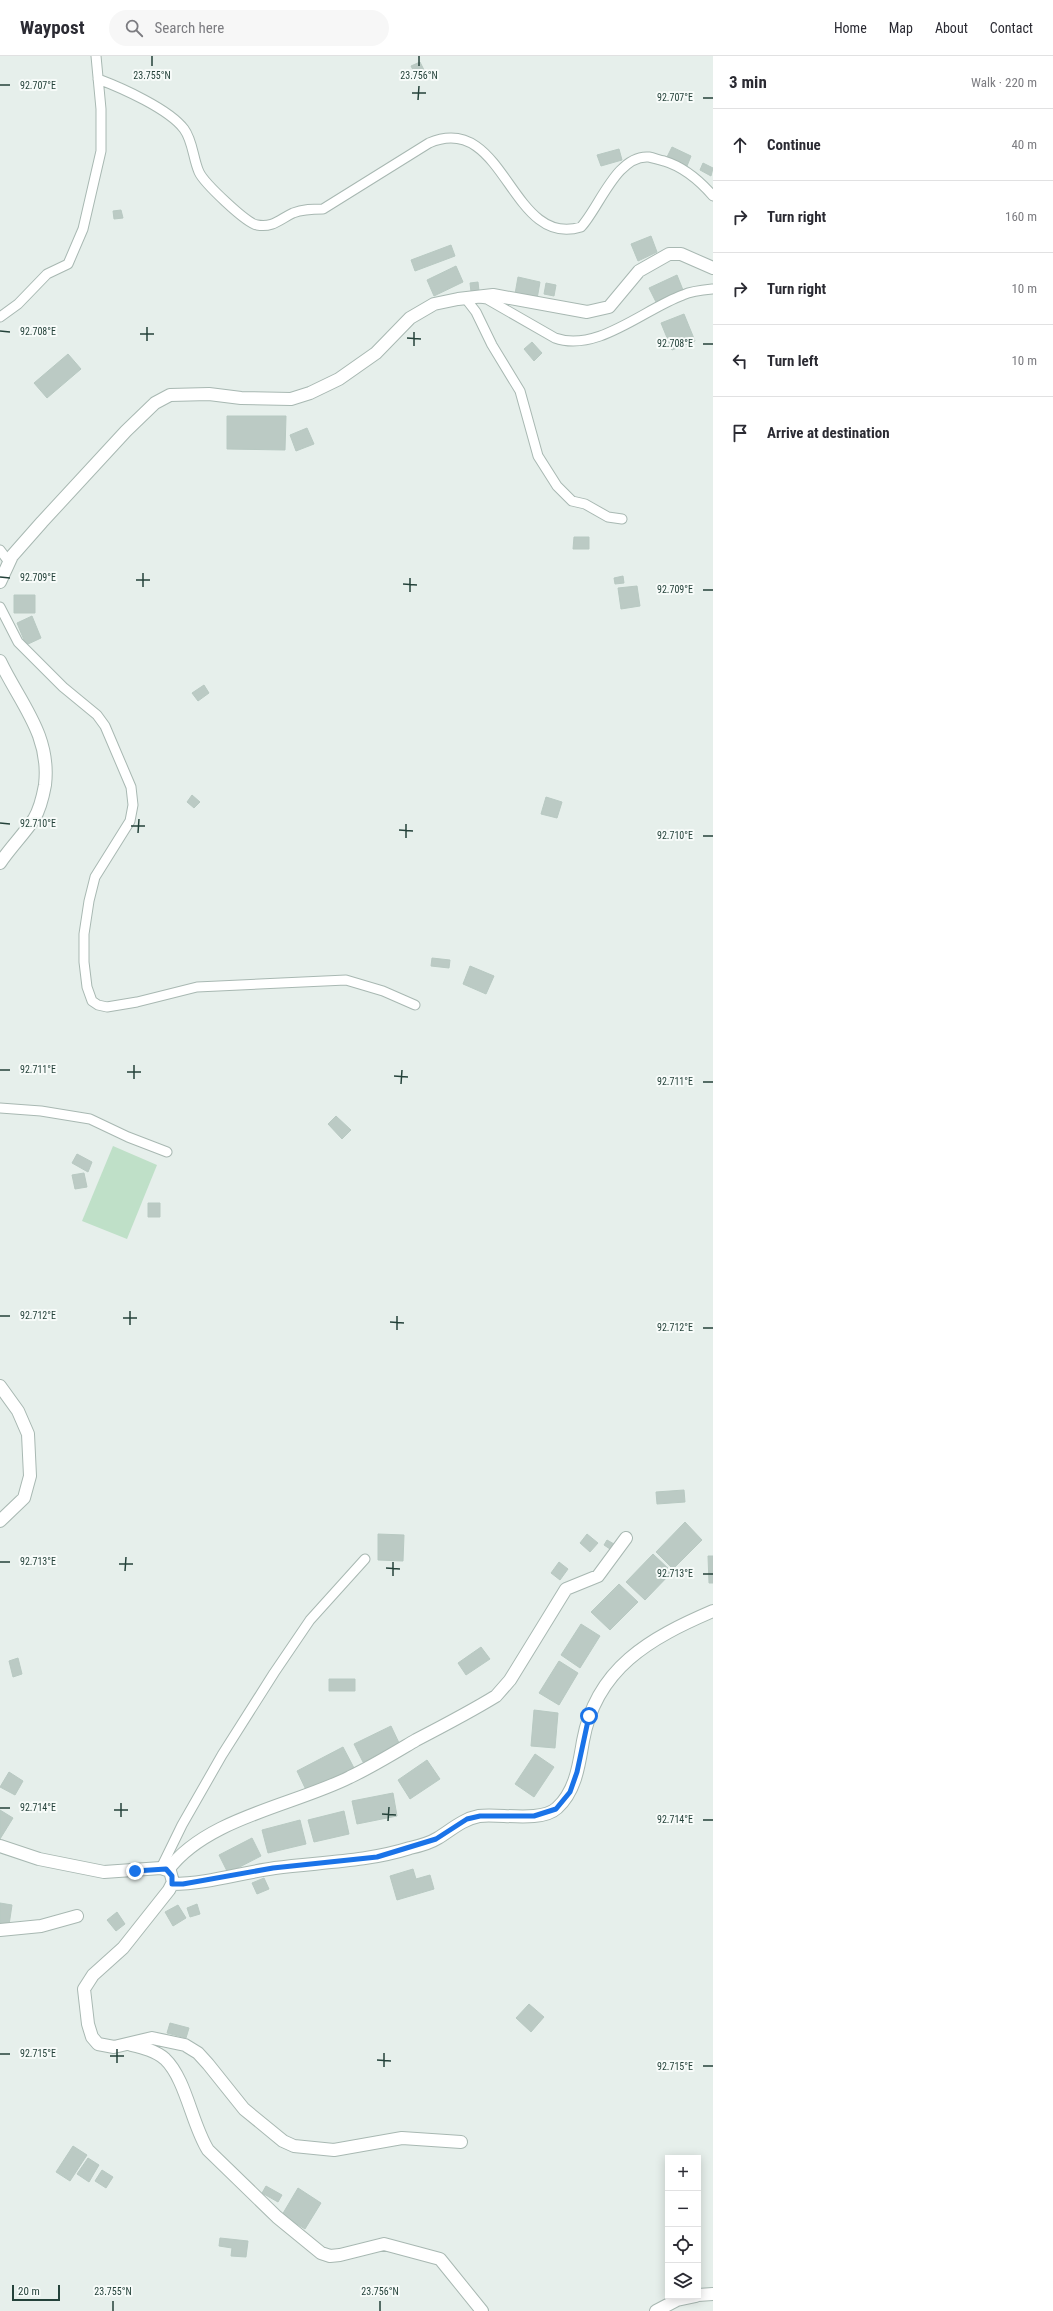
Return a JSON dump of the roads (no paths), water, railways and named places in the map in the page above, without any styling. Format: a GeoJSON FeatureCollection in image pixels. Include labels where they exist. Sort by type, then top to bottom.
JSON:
{"type":"FeatureCollection","features":[{"type":"Feature","properties":{"kind":"street"},"geometry":{"type":"LineString","coordinates":[[0,582],[9,562],[42,522],[126,430],[155,404],[170,395],[209,394],[241,398],[291,399],[310,393],[339,379],[376,353],[410,318],[434,304],[493,295],[587,312],[609,307],[639,271],[669,254],[681,254],[713,268]]}},
{"type":"Feature","properties":{"kind":"street"},"geometry":{"type":"LineString","coordinates":[[0,661],[40,734],[45,752],[46,778],[43,798],[34,819],[0,863]]}},
{"type":"Feature","properties":{"kind":"street"},"geometry":{"type":"LineString","coordinates":[[0,1386],[18,1411],[28,1434],[30,1476],[24,1498],[0,1521]]}},
{"type":"Feature","properties":{"kind":"street"},"geometry":{"type":"LineString","coordinates":[[0,1846],[39,1859],[104,1872],[164,1869],[191,1847],[224,1827],[257,1812],[304,1797],[350,1777],[496,1696],[510,1680],[566,1589],[598,1576],[626,1538]]}},
{"type":"Feature","properties":{"kind":"street"},"geometry":{"type":"LineString","coordinates":[[172,1884],[199,1883],[273,1868],[377,1857],[436,1839],[467,1819],[480,1816],[534,1816],[556,1809],[570,1792],[577,1772],[589,1716],[599,1693],[610,1676],[630,1657],[661,1636],[713,1610]]}},
{"type":"Feature","properties":{"kind":"street"},"geometry":{"type":"LineString","coordinates":[[164,1869],[172,1876],[172,1884],[123,1948],[93,1975],[84,1989],[84,2001],[92,2037],[98,2044],[107,2047],[152,2038],[185,2045],[198,2053],[244,2109],[283,2141],[294,2146],[334,2150],[402,2138],[461,2142]]}},
{"type":"Feature","properties":{"kind":"street"},"geometry":{"type":"LineString","coordinates":[[0,1930],[41,1926],[77,1916]]}},
{"type":"Feature","properties":{"kind":"street"},"geometry":{"type":"LineString","coordinates":[[128,2044],[153,2052],[165,2060],[182,2088],[201,2140],[208,2150],[277,2217],[321,2253],[340,2255],[384,2244],[440,2259],[482,2311]]}},
{"type":"Feature","properties":{"kind":"street"},"geometry":{"type":"LineString","coordinates":[[701,2296],[713,2294]]}},
{"type":"Feature","properties":{"kind":"street"},"geometry":{"type":"LineString","coordinates":[[656,2311],[676,2300],[681,2299]]}},
{"type":"Feature","properties":{"kind":"lane"},"geometry":{"type":"LineString","coordinates":[[0,317],[18,304],[46,274],[68,264],[78,243],[93,190],[101,151],[101,109],[96,56]]}},
{"type":"Feature","properties":{"kind":"lane"},"geometry":{"type":"LineString","coordinates":[[98,79],[139,97],[179,124],[185,130],[196,166],[206,183],[255,225],[266,226],[280,222],[292,214],[305,210],[323,209],[429,142],[449,136],[468,140],[482,150],[530,211],[540,220],[562,230],[581,227],[622,169],[638,158],[648,157],[680,168],[698,180],[713,196]]}},
{"type":"Feature","properties":{"kind":"lane"},"geometry":{"type":"LineString","coordinates":[[480,298],[487,299],[555,338],[565,342],[580,342],[605,334],[679,296],[713,289]]}},
{"type":"Feature","properties":{"kind":"lane"},"geometry":{"type":"LineString","coordinates":[[466,299],[476,312],[492,345],[520,391],[524,401],[531,434],[547,473],[572,501],[585,504],[608,517],[622,519]]}},
{"type":"Feature","properties":{"kind":"lane"},"geometry":{"type":"LineString","coordinates":[[0,550],[9,562]]}},
{"type":"Feature","properties":{"kind":"lane"},"geometry":{"type":"LineString","coordinates":[[0,607],[18,642],[63,687],[97,715],[105,726],[131,787],[133,805],[130,821],[95,877],[89,901],[84,934],[84,962],[87,987],[92,1001],[98,1005],[107,1007],[137,1002],[205,986],[289,984],[346,980],[383,991],[416,1005]]}},
{"type":"Feature","properties":{"kind":"lane"},"geometry":{"type":"LineString","coordinates":[[0,1108],[41,1111],[90,1119],[128,1138],[167,1152]]}},
{"type":"Feature","properties":{"kind":"lane"},"geometry":{"type":"LineString","coordinates":[[164,1869],[182,1825],[222,1755],[274,1673],[310,1620],[365,1559]]}}]}
